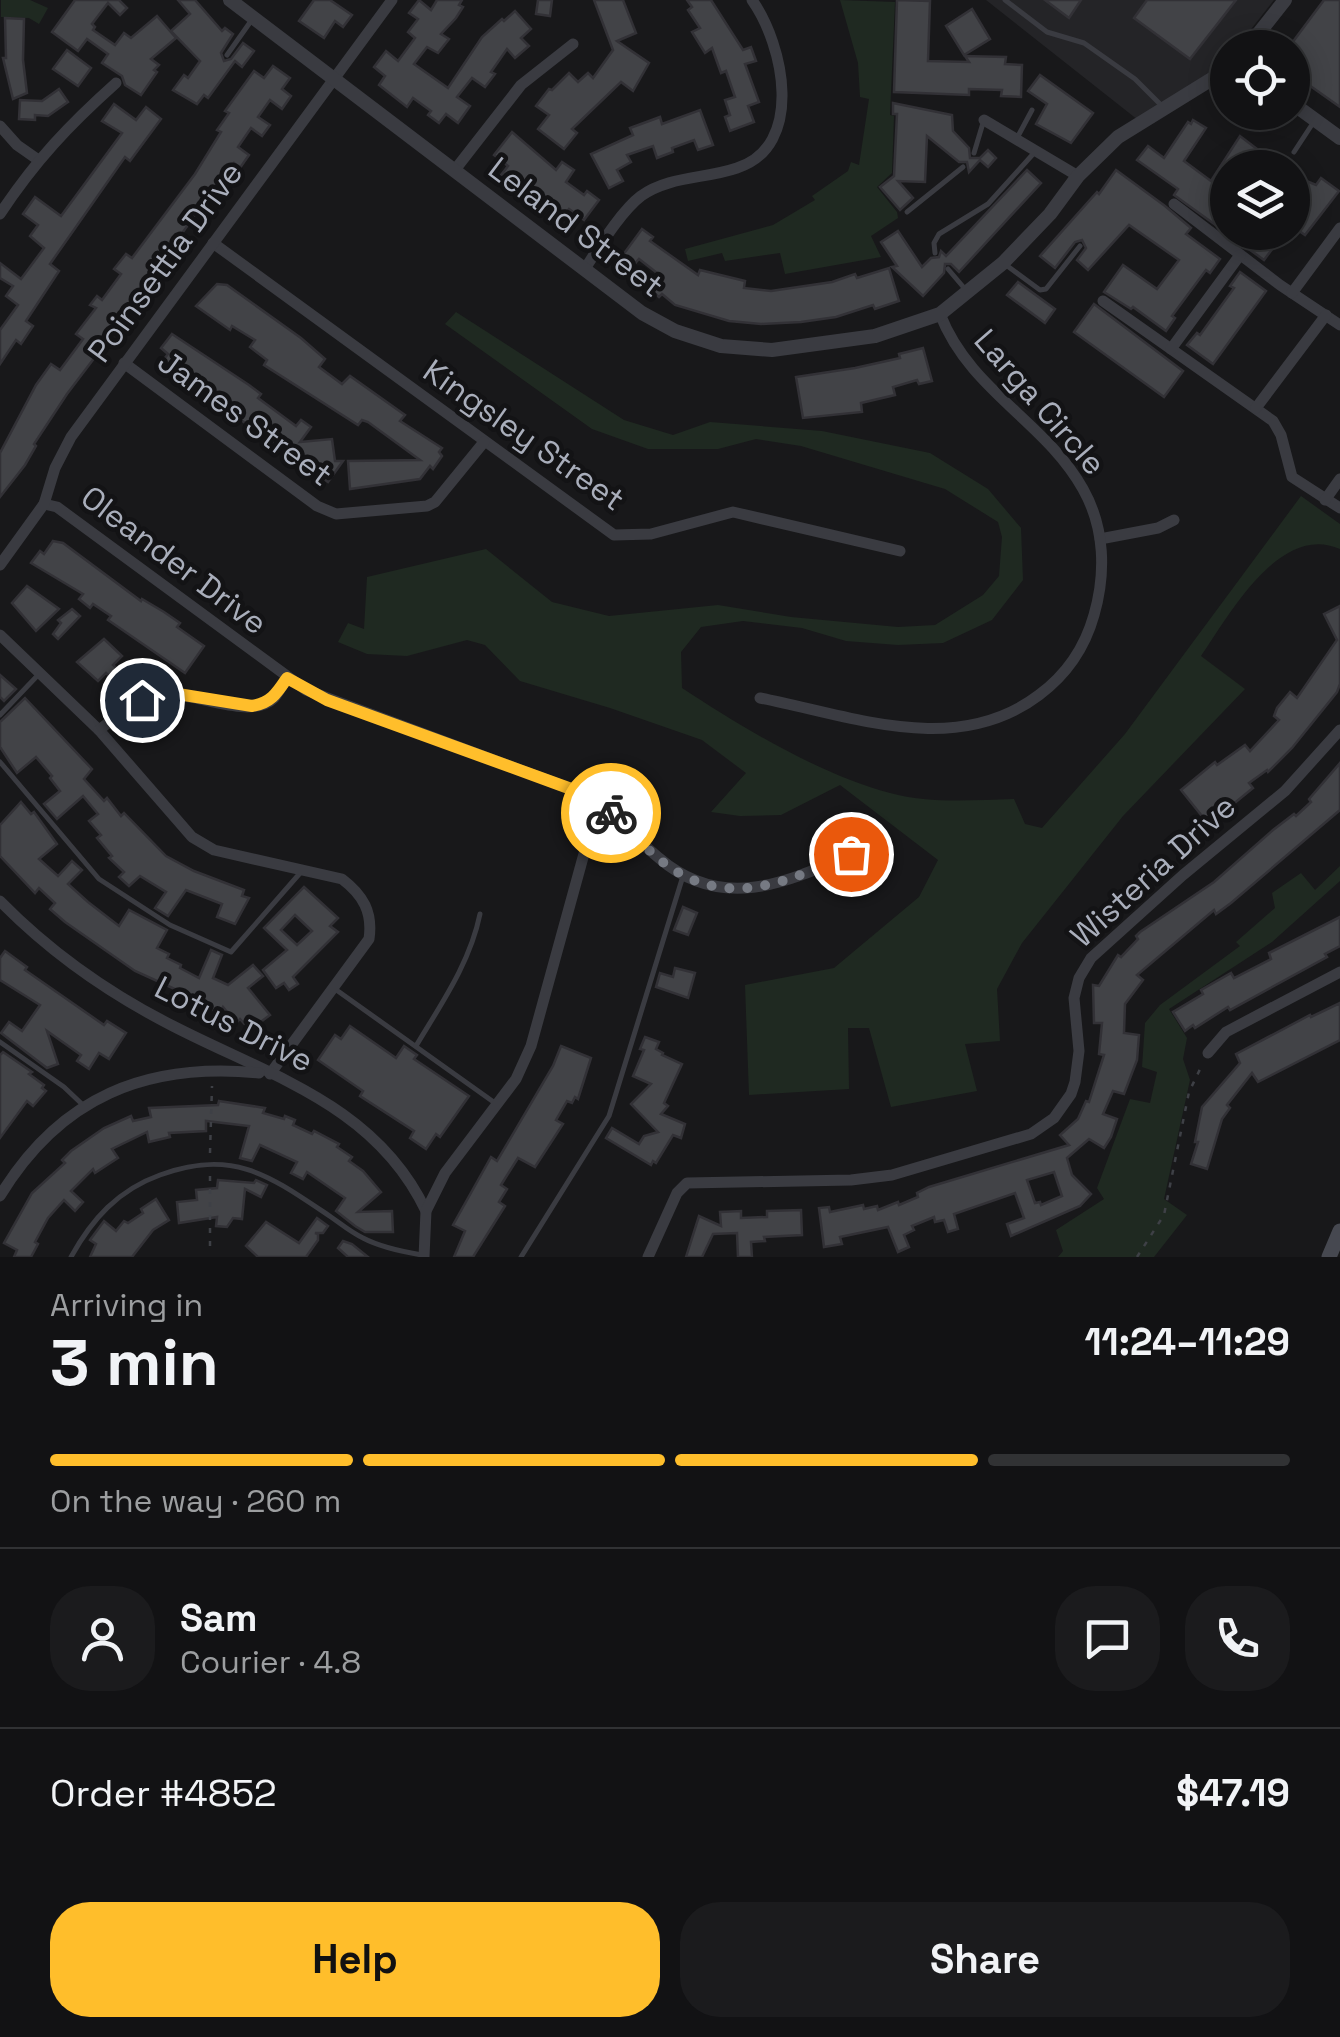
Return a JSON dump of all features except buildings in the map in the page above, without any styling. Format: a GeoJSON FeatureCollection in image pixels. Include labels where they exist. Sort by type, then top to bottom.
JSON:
{"type":"FeatureCollection","features":[{"type":"Feature","properties":{"kind":"main road"},"geometry":{"type":"LineString","coordinates":[[1328,1257],[1340,1231]]}},
{"type":"Feature","properties":{"kind":"street","name":"Leland Street"},"geometry":{"type":"LineString","coordinates":[[230,0],[642,313],[675,331],[748,350],[794,349],[875,336],[940,314],[1004,263],[1050,214],[1078,176],[1118,137],[1210,80]]}},
{"type":"Feature","properties":{"kind":"street","name":"Poinsettia Drive"},"geometry":{"type":"LineString","coordinates":[[0,565],[44,504],[55,468],[71,437],[392,0]]}},
{"type":"Feature","properties":{"kind":"street"},"geometry":{"type":"LineString","coordinates":[[584,270],[638,198],[666,183],[739,168],[762,156],[777,132],[782,71],[752,0]]}},
{"type":"Feature","properties":{"kind":"street"},"geometry":{"type":"LineString","coordinates":[[1261,30],[1285,0]]}},
{"type":"Feature","properties":{"kind":"street"},"geometry":{"type":"LineString","coordinates":[[454,171],[520,85],[573,44]]}},
{"type":"Feature","properties":{"kind":"street"},"geometry":{"type":"LineString","coordinates":[[0,214],[37,160],[72,121],[116,84]]}},
{"type":"Feature","properties":{"kind":"street"},"geometry":{"type":"LineString","coordinates":[[1310,117],[1340,138]]}},
{"type":"Feature","properties":{"kind":"street"},"geometry":{"type":"LineString","coordinates":[[984,120],[1078,176]]}},
{"type":"Feature","properties":{"kind":"street"},"geometry":{"type":"LineString","coordinates":[[0,126],[16,145],[37,160]]}},
{"type":"Feature","properties":{"kind":"street"},"geometry":{"type":"LineString","coordinates":[[1174,204],[1340,325]]}},
{"type":"Feature","properties":{"kind":"street"},"geometry":{"type":"LineString","coordinates":[[1292,293],[1340,228]]}},
{"type":"Feature","properties":{"kind":"street","name":"Kingsley Street"},"geometry":{"type":"LineString","coordinates":[[213,243],[614,535],[650,534],[733,512],[900,551]]}},
{"type":"Feature","properties":{"kind":"street"},"geometry":{"type":"LineString","coordinates":[[1171,348],[1240,255]]}},
{"type":"Feature","properties":{"kind":"street"},"geometry":{"type":"LineString","coordinates":[[1104,302],[1273,421],[1282,435],[1292,476],[1340,508]]}},
{"type":"Feature","properties":{"kind":"street","name":"Larga Circle"},"geometry":{"type":"LineString","coordinates":[[760,698],[933,730],[970,727],[1010,713],[1051,686],[1080,648],[1098,598],[1100,539],[1080,485],[1057,455],[968,366],[952,344],[940,314]]}},
{"type":"Feature","properties":{"kind":"street"},"geometry":{"type":"LineString","coordinates":[[1256,408],[1326,315]]}},
{"type":"Feature","properties":{"kind":"street","name":"James Street"},"geometry":{"type":"LineString","coordinates":[[124,364],[317,506],[336,514],[427,506],[435,502],[484,442]]}},
{"type":"Feature","properties":{"kind":"street"},"geometry":{"type":"LineString","coordinates":[[1325,500],[1340,479]]}},
{"type":"Feature","properties":{"kind":"street","name":"Oleander Drive"},"geometry":{"type":"LineString","coordinates":[[44,504],[57,507],[287,678],[327,700],[574,790],[598,803],[659,858],[684,874],[720,887],[766,887],[864,848]]}},
{"type":"Feature","properties":{"kind":"street"},"geometry":{"type":"LineString","coordinates":[[1100,539],[1158,528],[1174,520]]}},
{"type":"Feature","properties":{"kind":"street"},"geometry":{"type":"LineString","coordinates":[[0,635],[98,730],[192,837],[214,850],[342,879],[356,889],[371,922],[369,938],[270,1074],[178,1072],[127,1086],[84,1106],[45,1136],[0,1196]]}},
{"type":"Feature","properties":{"kind":"street"},"geometry":{"type":"LineString","coordinates":[[98,730],[132,705],[165,695],[196,696],[234,705],[264,704],[274,698],[287,678]]}},
{"type":"Feature","properties":{"kind":"street","name":"Wisteria Drive"},"geometry":{"type":"LineString","coordinates":[[648,1257],[677,1193],[687,1182],[852,1180],[892,1175],[1030,1134],[1054,1118],[1075,1082],[1079,1052],[1074,998],[1079,978],[1091,958],[1122,926],[1285,791],[1340,730]]}},
{"type":"Feature","properties":{"kind":"street"},"geometry":{"type":"LineString","coordinates":[[424,1256],[426,1211],[445,1174],[516,1078],[531,1046],[598,803]]}},
{"type":"Feature","properties":{"kind":"street","name":"Lotus Drive"},"geometry":{"type":"LineString","coordinates":[[0,901],[46,945],[100,984],[170,1025],[317,1096],[362,1126],[411,1180],[426,1211]]}},
{"type":"Feature","properties":{"kind":"street"},"geometry":{"type":"LineString","coordinates":[[1208,1053],[1226,1032],[1340,972]]}},
{"type":"Feature","properties":{"kind":"lane"},"geometry":{"type":"LineString","coordinates":[[1005,0],[1047,32],[1084,43],[1135,79],[1165,109]]}},
{"type":"Feature","properties":{"kind":"lane"},"geometry":{"type":"LineString","coordinates":[[227,55],[252,19]]}},
{"type":"Feature","properties":{"kind":"lane"},"geometry":{"type":"LineString","coordinates":[[1016,139],[1032,110]]}},
{"type":"Feature","properties":{"kind":"lane"},"geometry":{"type":"LineString","coordinates":[[974,153],[984,120]]}},
{"type":"Feature","properties":{"kind":"lane"},"geometry":{"type":"LineString","coordinates":[[1295,150],[1315,121]]}},
{"type":"Feature","properties":{"kind":"lane"},"geometry":{"type":"LineString","coordinates":[[935,254],[939,234],[988,204],[1036,151]]}},
{"type":"Feature","properties":{"kind":"lane"},"geometry":{"type":"LineString","coordinates":[[907,212],[963,166]]}},
{"type":"Feature","properties":{"kind":"lane"},"geometry":{"type":"LineString","coordinates":[[1004,263],[1040,290],[1046,290],[1080,246]]}},
{"type":"Feature","properties":{"kind":"lane"},"geometry":{"type":"LineString","coordinates":[[948,268],[969,294]]}},
{"type":"Feature","properties":{"kind":"lane"},"geometry":{"type":"LineString","coordinates":[[0,716],[41,672]]}},
{"type":"Feature","properties":{"kind":"lane"},"geometry":{"type":"LineString","coordinates":[[0,762],[99,879],[170,925],[232,952],[302,871]]}},
{"type":"Feature","properties":{"kind":"lane"},"geometry":{"type":"LineString","coordinates":[[521,1257],[608,1116],[684,874]]}},
{"type":"Feature","properties":{"kind":"lane"},"geometry":{"type":"LineString","coordinates":[[416,1046],[475,942],[480,914]]}},
{"type":"Feature","properties":{"kind":"lane"},"geometry":{"type":"LineString","coordinates":[[334,989],[498,1105]]}},
{"type":"Feature","properties":{"kind":"lane"},"geometry":{"type":"LineString","coordinates":[[0,1042],[84,1106]]}},
{"type":"Feature","properties":{"kind":"lane"},"geometry":{"type":"LineString","coordinates":[[71,1257],[96,1217],[129,1188],[201,1162],[220,1162],[257,1172],[290,1189],[363,1238],[424,1256]]}},
{"type":"Feature","properties":{"kind":"path"},"geometry":{"type":"LineString","coordinates":[[1137,1257],[1164,1215],[1190,1092],[1208,1053]]}},
{"type":"Feature","properties":{"kind":"shaded area"},"geometry":{"type":"Polygon","coordinates":[[[1,0],[30,0],[48,8],[39,24],[29,18],[1,17],[1,0]]]}},
{"type":"Feature","properties":{"kind":"shaded area"},"geometry":{"type":"Polygon","coordinates":[[[840,0],[895,2],[890,115],[894,116],[892,173],[877,187],[898,218],[871,236],[881,257],[785,274],[780,253],[725,261],[722,253],[688,261],[685,249],[773,225],[815,200],[812,196],[848,171],[851,162],[859,165],[869,99],[860,97],[858,63],[840,0]]]}},
{"type":"Feature","properties":{"kind":"shaded area"},"geometry":{"type":"Polygon","coordinates":[[[986,0],[1274,0],[1250,30],[1210,30],[1210,78],[1138,120],[986,0]]]}},
{"type":"Feature","properties":{"kind":"shaded area"},"geometry":{"type":"Polygon","coordinates":[[[456,312],[624,420],[673,435],[710,422],[822,431],[930,453],[988,489],[1021,528],[1023,580],[992,620],[943,643],[898,645],[846,641],[802,628],[743,621],[701,627],[681,652],[682,688],[809,762],[890,793],[936,800],[1014,799],[1025,824],[1042,828],[1125,734],[1301,496],[1340,524],[1340,549],[1318,544],[1277,560],[1241,597],[1201,656],[1245,689],[1123,816],[1022,943],[997,989],[1000,1041],[965,1044],[977,1091],[891,1107],[869,1028],[848,1028],[849,1089],[749,1095],[745,985],[834,968],[919,897],[938,860],[840,785],[781,815],[711,812],[746,773],[702,740],[520,681],[485,645],[467,640],[407,656],[367,654],[338,642],[348,623],[364,629],[367,577],[486,549],[552,602],[609,616],[718,605],[791,617],[898,627],[935,625],[983,595],[999,576],[1002,537],[998,522],[945,489],[801,446],[756,439],[718,449],[648,449],[592,429],[445,324],[456,312]]]}},
{"type":"Feature","properties":{"kind":"shaded area"},"geometry":{"type":"Polygon","coordinates":[[[1340,866],[1340,881],[1272,942],[1169,1009],[1187,1038],[1183,1059],[1190,1080],[1164,1199],[1187,1215],[1154,1257],[1058,1257],[1063,1251],[1056,1230],[1104,1199],[1097,1188],[1130,1099],[1150,1103],[1157,1072],[1142,1067],[1145,1023],[1160,1005],[1240,946],[1236,942],[1275,908],[1272,893],[1301,873],[1315,890],[1340,866]]]}},
{"type":"Feature","properties":{"kind":"way so far"},"geometry":{"type":"LineString","coordinates":[[611,813],[672,868],[720,887],[760,888],[784,883],[851,854]]}},
{"type":"Feature","properties":{"kind":"route"},"geometry":{"type":"LineString","coordinates":[[142,700],[178,694],[252,706],[274,698],[287,678],[327,700],[574,790],[611,813]]}}]}
